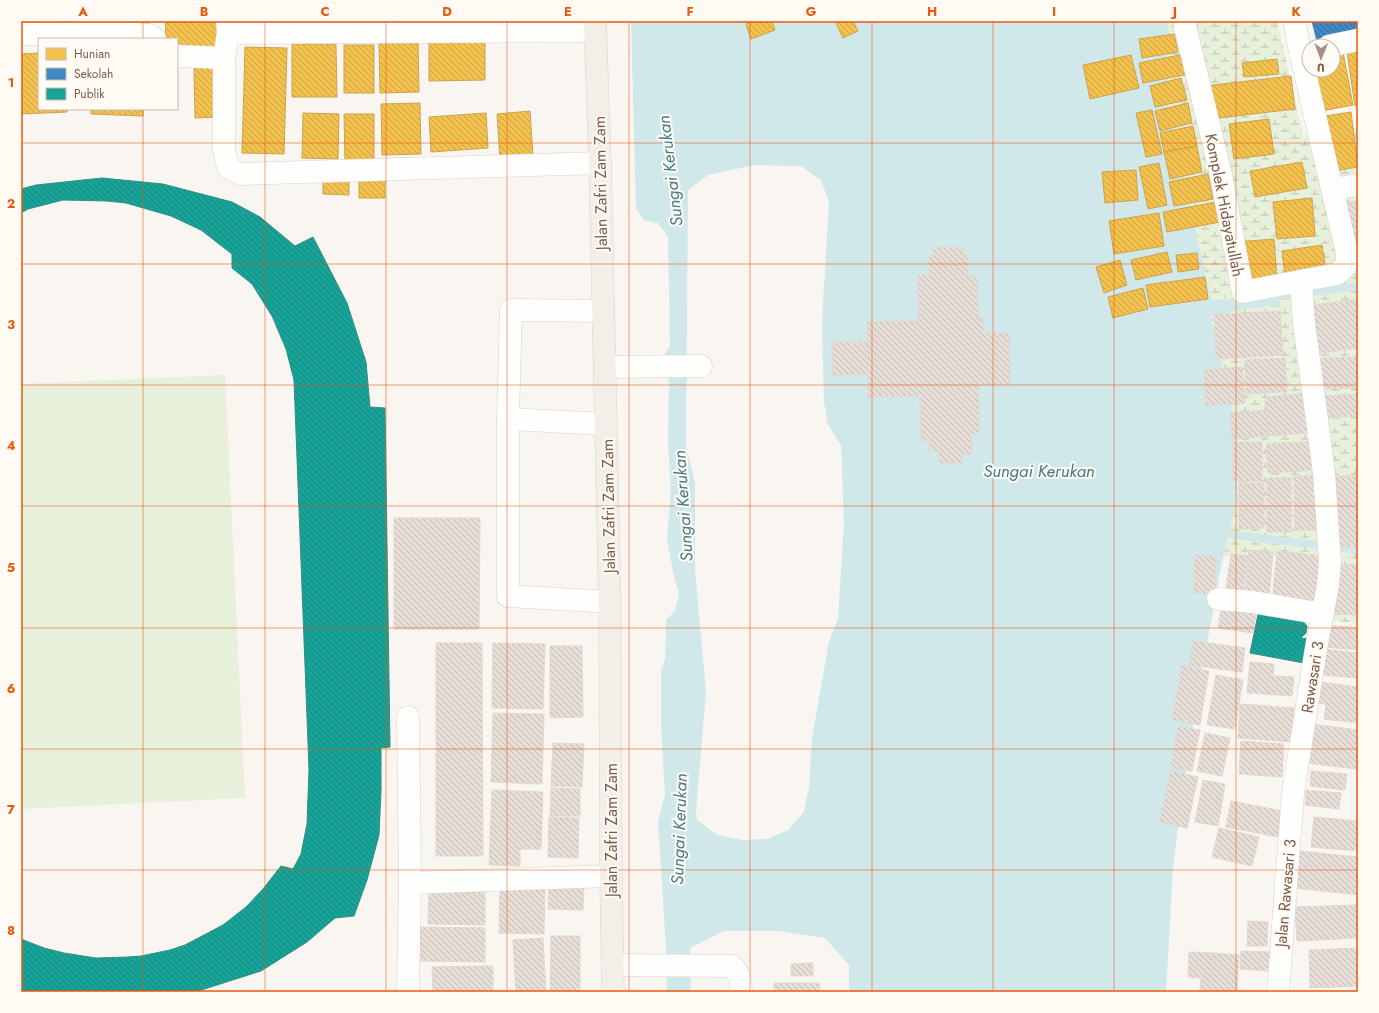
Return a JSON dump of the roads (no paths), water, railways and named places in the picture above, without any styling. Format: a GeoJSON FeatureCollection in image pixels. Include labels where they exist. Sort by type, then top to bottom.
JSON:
{"type":"FeatureCollection","features":[{"type":"Feature","properties":{"kind":"main road","name":"Jalan Zafri Zam Zam"},"geometry":{"type":"LineString","coordinates":[[595,26],[600,163],[610,602],[613,992]]}},
{"type":"Feature","properties":{"kind":"street","name":"Komplek Hidayatullah"},"geometry":{"type":"LineString","coordinates":[[1294,21],[1301,40]]}},
{"type":"Feature","properties":{"kind":"street"},"geometry":{"type":"LineString","coordinates":[[595,26],[228,27],[224,58],[224,149],[228,167],[241,174],[600,163]]}},
{"type":"Feature","properties":{"kind":"street","name":"Komplek Hidayatullah"},"geometry":{"type":"LineString","coordinates":[[1185,26],[1221,175],[1242,292],[1337,274],[1345,268],[1348,261],[1310,78]]}},
{"type":"Feature","properties":{"kind":"street"},"geometry":{"type":"LineString","coordinates":[[21,34],[137,34],[149,35],[154,38]]}},
{"type":"Feature","properties":{"kind":"street"},"geometry":{"type":"LineString","coordinates":[[1341,44],[1358,40]]}},
{"type":"Feature","properties":{"kind":"street"},"geometry":{"type":"LineString","coordinates":[[178,56],[224,58]]}},
{"type":"Feature","properties":{"kind":"street"},"geometry":{"type":"LineString","coordinates":[[1332,189],[1358,185]]}},
{"type":"Feature","properties":{"kind":"street","name":"Rawasari 3"},"geometry":{"type":"LineString","coordinates":[[1293,793],[1316,649],[1328,586],[1330,561],[1324,473],[1304,323],[1301,281]]}},
{"type":"Feature","properties":{"kind":"street"},"geometry":{"type":"LineString","coordinates":[[603,311],[511,310],[508,419],[508,596],[610,602]]}},
{"type":"Feature","properties":{"kind":"street"},"geometry":{"type":"LineString","coordinates":[[605,367],[701,366]]}},
{"type":"Feature","properties":{"kind":"street"},"geometry":{"type":"LineString","coordinates":[[508,419],[606,424]]}},
{"type":"Feature","properties":{"kind":"street"},"geometry":{"type":"LineString","coordinates":[[1218,599],[1253,602],[1323,614]]}},
{"type":"Feature","properties":{"kind":"street"},"geometry":{"type":"LineString","coordinates":[[408,718],[410,883],[408,992]]}},
{"type":"Feature","properties":{"kind":"street","name":"Jalan Rawasari 3"},"geometry":{"type":"LineString","coordinates":[[1278,992],[1293,793]]}},
{"type":"Feature","properties":{"kind":"street"},"geometry":{"type":"LineString","coordinates":[[410,883],[611,876]]}},
{"type":"Feature","properties":{"kind":"street"},"geometry":{"type":"LineString","coordinates":[[612,965],[732,966],[738,972],[741,992]]}},
{"type":"Feature","properties":{"kind":"water","name":"Sungai Kerukan"},"geometry":{"type":"Polygon","coordinates":[[[631,21],[1168,21],[1168,107],[1211,299],[1279,296],[1280,305],[1244,309],[1210,317],[1234,417],[1238,498],[1223,557],[1199,687],[1181,803],[1173,868],[1166,992],[849,992],[849,965],[825,938],[778,931],[724,931],[690,948],[691,992],[667,992],[666,948],[658,822],[665,795],[661,725],[661,671],[665,659],[666,620],[675,611],[679,594],[667,539],[671,491],[668,443],[669,382],[664,355],[670,347],[668,237],[658,223],[644,220],[636,209],[631,21]],[[755,165],[708,175],[688,190],[686,446],[695,483],[695,569],[706,692],[696,812],[697,820],[717,835],[742,840],[767,839],[788,830],[804,812],[809,787],[812,738],[829,642],[838,619],[844,523],[841,445],[828,425],[824,401],[822,322],[829,202],[821,180],[801,166],[755,165]]]}},
{"type":"Feature","properties":{"kind":"waterway"},"geometry":{"type":"LineString","coordinates":[[1277,296],[1358,286]]}},
{"type":"Feature","properties":{"kind":"waterway"},"geometry":{"type":"LineString","coordinates":[[1218,533],[1358,550]]}}]}
